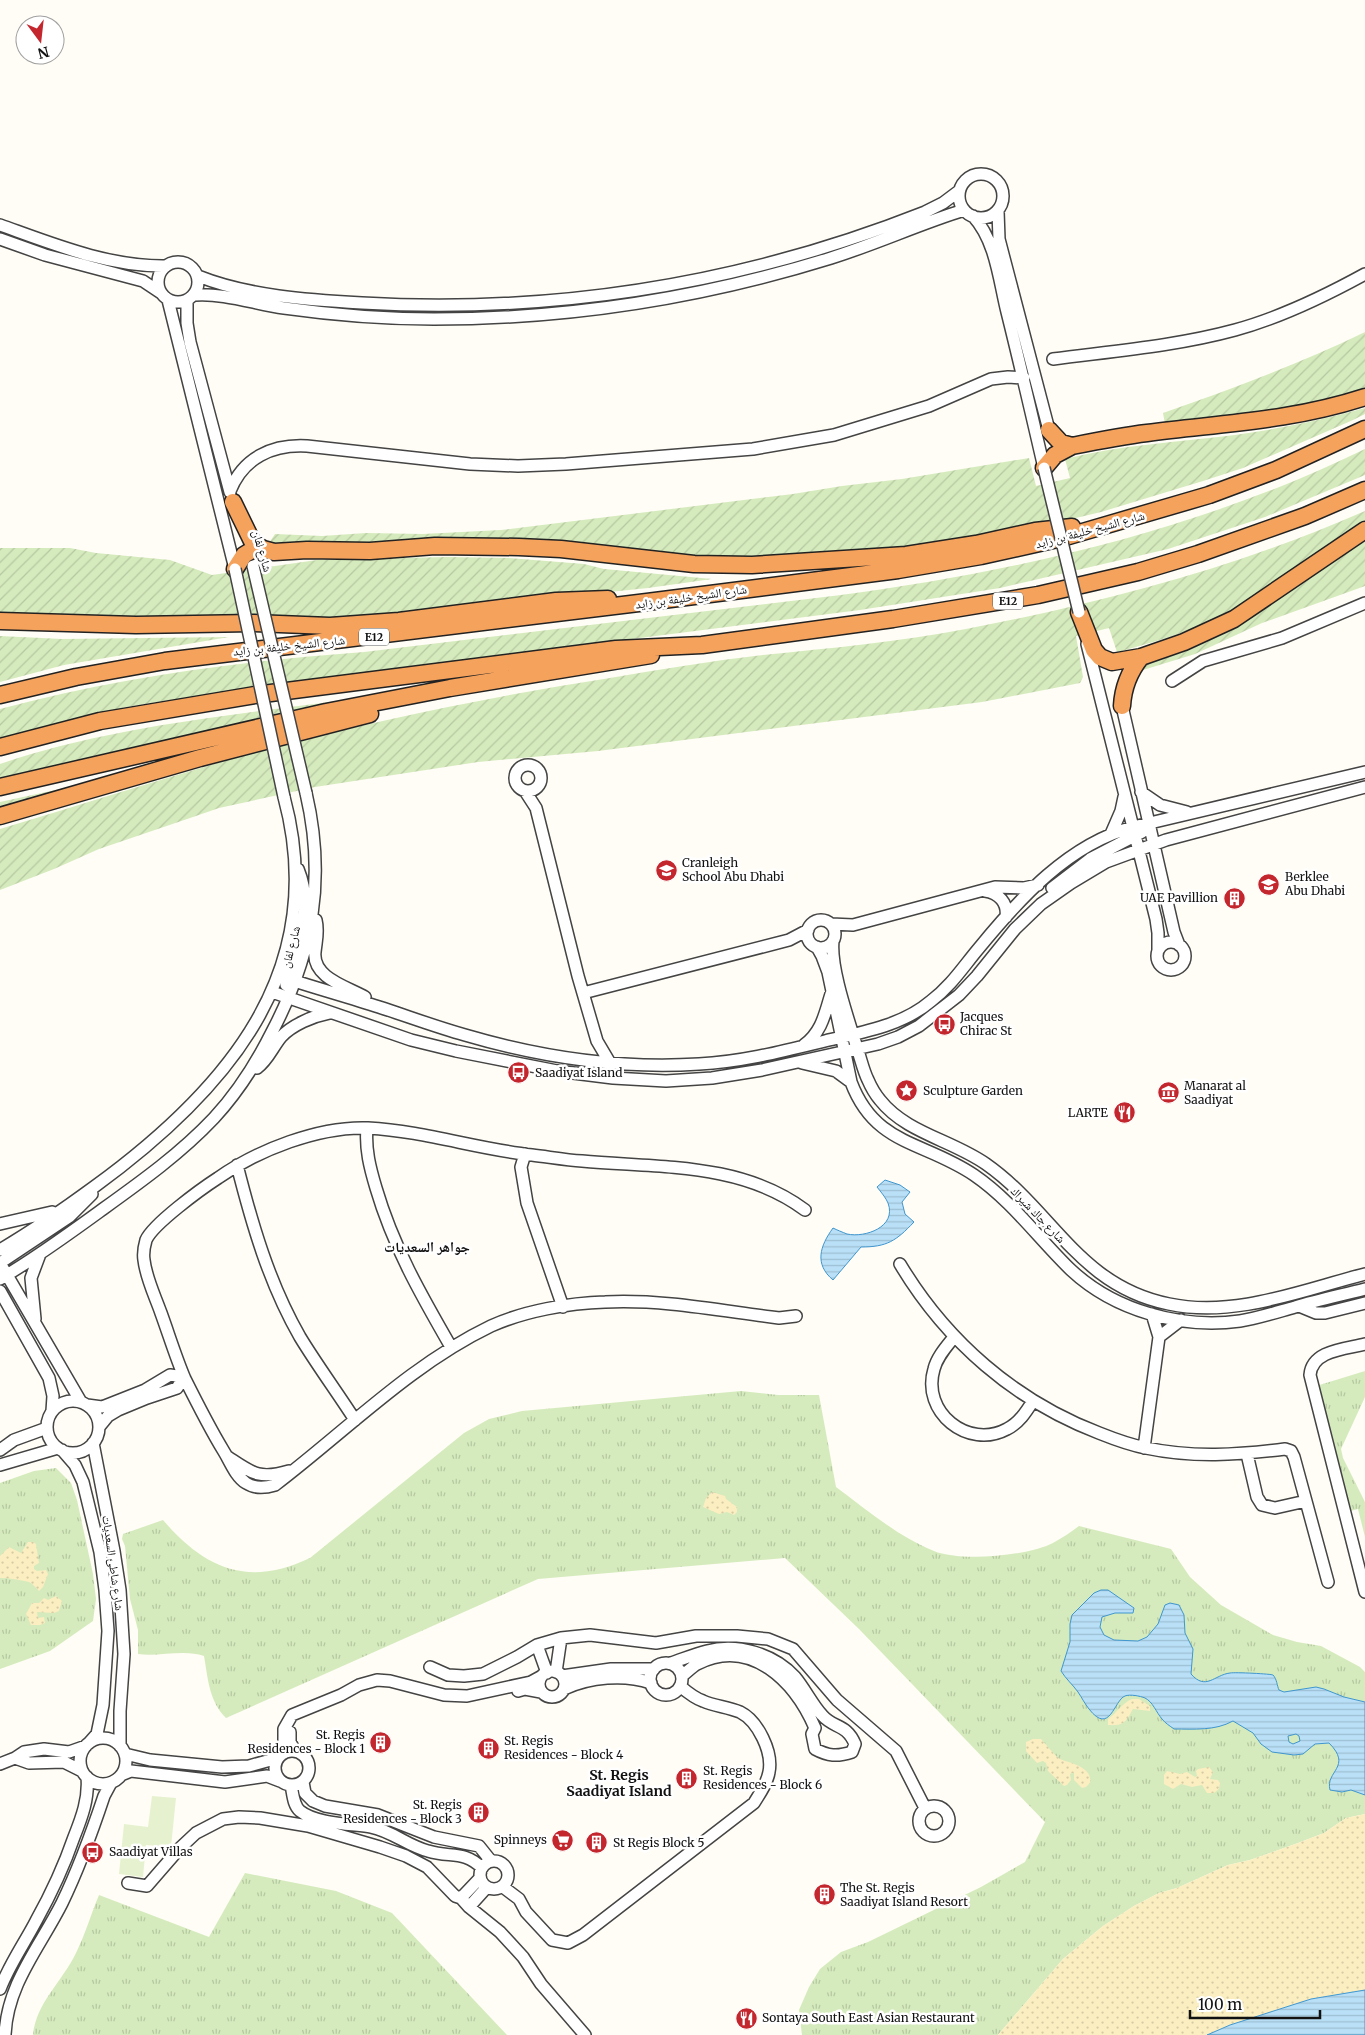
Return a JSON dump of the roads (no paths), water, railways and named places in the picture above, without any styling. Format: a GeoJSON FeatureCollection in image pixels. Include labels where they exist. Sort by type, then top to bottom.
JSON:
{"type":"FeatureCollection","features":[{"type":"Feature","properties":{"kind":"highway"},"geometry":{"type":"LineString","coordinates":[[1044,468],[1056,455],[1072,446],[1146,433],[1280,418],[1328,408],[1365,397]]}},
{"type":"Feature","properties":{"kind":"highway","name":"شارع الشيخ خليفة بن زايد"},"geometry":{"type":"LineString","coordinates":[[0,695],[76,677],[165,661],[940,564],[1021,548],[1102,527],[1231,488],[1302,459],[1365,429]]}},
{"type":"Feature","properties":{"kind":"highway"},"geometry":{"type":"LineString","coordinates":[[1049,430],[1056,440],[1072,446]]}},
{"type":"Feature","properties":{"kind":"highway","name":"E12"},"geometry":{"type":"LineString","coordinates":[[0,747],[56,731],[118,717],[256,695],[616,649],[702,645],[948,610],[1038,595],[1107,580],[1234,542],[1305,516],[1365,490]]}},
{"type":"Feature","properties":{"kind":"highway"},"geometry":{"type":"LineString","coordinates":[[231,496],[239,511],[253,555]]}},
{"type":"Feature","properties":{"kind":"highway"},"geometry":{"type":"LineString","coordinates":[[235,569],[241,559],[274,552],[307,550],[370,551],[453,546],[540,548],[694,564],[752,565],[898,556],[953,549],[1049,529],[1102,527]]}},
{"type":"Feature","properties":{"kind":"highway"},"geometry":{"type":"LineString","coordinates":[[1079,612],[1097,654],[1105,660],[1120,662],[1141,657],[1184,642],[1234,619],[1365,530]]}},
{"type":"Feature","properties":{"kind":"highway"},"geometry":{"type":"LineString","coordinates":[[0,621],[136,625],[253,624],[330,626],[399,621],[574,599],[611,599],[647,602]]}},
{"type":"Feature","properties":{"kind":"highway"},"geometry":{"type":"LineString","coordinates":[[0,787],[326,712],[410,695],[702,645]]}},
{"type":"Feature","properties":{"kind":"highway"},"geometry":{"type":"LineString","coordinates":[[1122,706],[1125,683],[1141,657]]}},
{"type":"Feature","properties":{"kind":"highway"},"geometry":{"type":"LineString","coordinates":[[0,816],[200,758],[491,682]]}},
{"type":"Feature","properties":{"kind":"street"},"geometry":{"type":"LineString","coordinates":[[198,276],[239,288],[278,295],[344,302],[467,306],[582,299],[648,290],[802,254],[915,216],[943,203],[959,191],[971,175],[981,173],[991,176],[999,182],[1003,192],[1003,202],[998,211],[999,239],[1049,430]]}},
{"type":"Feature","properties":{"kind":"street"},"geometry":{"type":"LineString","coordinates":[[959,191],[960,202],[983,229],[992,252],[1157,926],[1157,958],[1160,964],[1172,970],[1181,965],[1184,959],[1184,951],[1179,945],[1174,932],[1140,792],[1122,706]]}},
{"type":"Feature","properties":{"kind":"street"},"geometry":{"type":"LineString","coordinates":[[0,240],[45,255],[138,280],[152,286],[164,296],[177,303],[191,298],[213,295],[311,312],[397,318],[508,317],[581,312],[684,296],[777,274],[969,213],[984,218],[998,211]]}},
{"type":"Feature","properties":{"kind":"street"},"geometry":{"type":"LineString","coordinates":[[0,225],[113,261],[137,266],[166,266],[175,262],[184,262],[193,268],[198,276],[199,286],[191,298],[187,323],[190,342],[231,496]]}},
{"type":"Feature","properties":{"kind":"street"},"geometry":{"type":"LineString","coordinates":[[164,296],[158,278],[166,266]]}},
{"type":"Feature","properties":{"kind":"street"},"geometry":{"type":"LineString","coordinates":[[1053,359],[1202,338],[1237,330],[1289,310],[1365,274]]}},
{"type":"Feature","properties":{"kind":"street","name":"شارع لفان"},"geometry":{"type":"LineString","coordinates":[[0,1250],[100,1183],[148,1146],[202,1096],[249,1034],[281,996],[287,979],[285,958],[292,916],[294,863],[291,828],[235,569],[164,296]]}},
{"type":"Feature","properties":{"kind":"street"},"geometry":{"type":"LineString","coordinates":[[231,496],[238,474],[252,460],[269,450],[285,446],[307,446],[470,464],[518,466],[566,464],[753,448],[834,435],[922,408],[991,380],[1008,377],[1024,378]]}},
{"type":"Feature","properties":{"kind":"street","name":"شارع لفان"},"geometry":{"type":"LineString","coordinates":[[4,1277],[40,1254],[159,1167],[199,1133],[235,1093],[251,1071],[287,979],[308,939],[313,915],[316,881],[315,848],[306,792],[253,555]]}},
{"type":"Feature","properties":{"kind":"street"},"geometry":{"type":"LineString","coordinates":[[1172,681],[1203,662],[1282,638],[1365,603]]}},
{"type":"Feature","properties":{"kind":"street"},"geometry":{"type":"LineString","coordinates":[[536,808],[541,776],[537,768],[528,765],[523,766],[519,768],[515,777],[517,786],[525,791],[536,808],[583,993],[601,1050],[610,1063]]}},
{"type":"Feature","properties":{"kind":"street"},"geometry":{"type":"LineString","coordinates":[[235,1093],[241,1075],[275,1016],[281,996],[390,1034],[432,1046],[557,1071],[641,1080],[691,1080],[733,1075],[798,1062],[849,1044],[926,1005],[952,983],[1006,917],[1038,885],[1073,856],[1111,834],[1143,831],[1148,824],[1365,772]]}},
{"type":"Feature","properties":{"kind":"street"},"geometry":{"type":"LineString","coordinates":[[525,791],[536,789],[540,785]]}},
{"type":"Feature","properties":{"kind":"street"},"geometry":{"type":"LineString","coordinates":[[287,979],[484,1040],[610,1063],[654,1066],[700,1064],[752,1058],[798,1048],[887,1041],[908,1032],[946,1007],[977,976],[1015,929],[1041,904],[1096,867],[1153,844],[1365,788]]}},
{"type":"Feature","properties":{"kind":"street"},"geometry":{"type":"LineString","coordinates":[[1140,792],[1168,808],[1194,812]]}},
{"type":"Feature","properties":{"kind":"street"},"geometry":{"type":"LineString","coordinates":[[1111,834],[1121,811],[1124,793]]}},
{"type":"Feature","properties":{"kind":"street"},"geometry":{"type":"LineString","coordinates":[[1041,904],[1052,888],[1078,867],[1134,832]]}},
{"type":"Feature","properties":{"kind":"street"},"geometry":{"type":"LineString","coordinates":[[583,993],[789,940],[808,930],[816,921],[824,920],[831,924],[853,925],[1000,887],[1024,888],[1038,885]]}},
{"type":"Feature","properties":{"kind":"street"},"geometry":{"type":"LineString","coordinates":[[985,891],[994,893],[1002,899],[1006,907],[1006,917]]}},
{"type":"Feature","properties":{"kind":"street"},"geometry":{"type":"LineString","coordinates":[[313,915],[318,930],[314,955],[317,965],[334,983],[363,996],[375,1006]]}},
{"type":"Feature","properties":{"kind":"street"},"geometry":{"type":"LineString","coordinates":[[831,924],[835,931],[833,940]]}},
{"type":"Feature","properties":{"kind":"street"},"geometry":{"type":"LineString","coordinates":[[789,940],[824,947],[853,925]]}},
{"type":"Feature","properties":{"kind":"street"},"geometry":{"type":"LineString","coordinates":[[808,930],[808,938],[815,946]]}},
{"type":"Feature","properties":{"kind":"street","name":"شارع جاك شيراك"},"geometry":{"type":"LineString","coordinates":[[833,940],[833,957],[849,1044],[851,1082],[864,1109],[886,1131],[901,1140],[946,1158],[972,1173],[996,1192],[1070,1269],[1089,1285],[1124,1304],[1152,1314],[1181,1320],[1226,1322],[1258,1317],[1365,1289]]}},
{"type":"Feature","properties":{"kind":"street"},"geometry":{"type":"LineString","coordinates":[[1158,951],[1166,944],[1173,943],[1179,945]]}},
{"type":"Feature","properties":{"kind":"street","name":"شارع جاك شيراك"},"geometry":{"type":"LineString","coordinates":[[815,946],[824,961],[849,1044],[879,1099],[894,1114],[919,1130],[958,1148],[986,1164],[1014,1187],[1071,1249],[1090,1266],[1119,1285],[1146,1298],[1188,1307],[1230,1308],[1365,1274]]}},
{"type":"Feature","properties":{"kind":"street"},"geometry":{"type":"LineString","coordinates":[[798,1048],[816,1035],[832,992]]}},
{"type":"Feature","properties":{"kind":"street"},"geometry":{"type":"LineString","coordinates":[[251,1071],[264,1061],[286,1033],[311,1018],[330,1013]]}},
{"type":"Feature","properties":{"kind":"street"},"geometry":{"type":"LineString","coordinates":[[582,1059],[591,1049],[596,1037]]}},
{"type":"Feature","properties":{"kind":"street"},"geometry":{"type":"LineString","coordinates":[[733,1075],[754,1066],[849,1044]]}},
{"type":"Feature","properties":{"kind":"street"},"geometry":{"type":"LineString","coordinates":[[798,1062],[836,1070],[851,1082]]}},
{"type":"Feature","properties":{"kind":"street"},"geometry":{"type":"LineString","coordinates":[[367,1128],[365,1146],[394,1242],[451,1347]]}},
{"type":"Feature","properties":{"kind":"street"},"geometry":{"type":"LineString","coordinates":[[796,1316],[778,1318],[652,1303],[605,1302],[563,1307],[518,1316],[451,1347],[355,1420],[295,1470],[276,1475],[259,1475],[226,1456],[209,1427],[184,1377],[147,1273],[144,1248],[151,1232],[192,1196],[237,1165],[288,1143],[330,1131],[367,1128],[412,1133],[525,1154],[583,1161],[677,1166],[716,1172],[756,1184],[787,1197],[805,1210]]}},
{"type":"Feature","properties":{"kind":"street"},"geometry":{"type":"LineString","coordinates":[[525,1154],[521,1167],[527,1203],[563,1307]]}},
{"type":"Feature","properties":{"kind":"street"},"geometry":{"type":"LineString","coordinates":[[237,1165],[250,1217],[268,1268],[300,1336],[355,1420]]}},
{"type":"Feature","properties":{"kind":"street"},"geometry":{"type":"LineString","coordinates":[[99,1427],[94,1411],[84,1403],[35,1323],[4,1277],[0,1263],[69,1216],[86,1201],[100,1183]]}},
{"type":"Feature","properties":{"kind":"street"},"geometry":{"type":"LineString","coordinates":[[0,1224],[61,1210]]}},
{"type":"Feature","properties":{"kind":"street"},"geometry":{"type":"LineString","coordinates":[[35,1323],[31,1278],[40,1254]]}},
{"type":"Feature","properties":{"kind":"street"},"geometry":{"type":"LineString","coordinates":[[900,1264],[924,1303],[954,1337],[979,1360],[1033,1401],[1087,1428],[1144,1448],[1178,1453],[1212,1455],[1247,1454],[1285,1448],[1291,1451],[1328,1582]]}},
{"type":"Feature","properties":{"kind":"street"},"geometry":{"type":"LineString","coordinates":[[0,1291],[4,1305],[49,1378],[54,1396],[52,1411],[48,1419],[48,1435],[60,1449]]}},
{"type":"Feature","properties":{"kind":"street"},"geometry":{"type":"LineString","coordinates":[[1299,1306],[1316,1313],[1326,1313],[1365,1304]]}},
{"type":"Feature","properties":{"kind":"street"},"geometry":{"type":"LineString","coordinates":[[1144,1448],[1159,1337],[1152,1314]]}},
{"type":"Feature","properties":{"kind":"street"},"geometry":{"type":"LineString","coordinates":[[1159,1337],[1181,1320]]}},
{"type":"Feature","properties":{"kind":"street"},"geometry":{"type":"LineString","coordinates":[[954,1337],[937,1361],[932,1384],[937,1406],[952,1425],[975,1435],[1001,1432],[1022,1418],[1033,1401]]}},
{"type":"Feature","properties":{"kind":"street"},"geometry":{"type":"LineString","coordinates":[[1365,1344],[1319,1357],[1312,1365],[1310,1375],[1365,1592]]}},
{"type":"Feature","properties":{"kind":"street"},"geometry":{"type":"LineString","coordinates":[[52,1411],[65,1402],[84,1403],[102,1407],[145,1390],[170,1375],[184,1377]]}},
{"type":"Feature","properties":{"kind":"street"},"geometry":{"type":"LineString","coordinates":[[0,1465],[60,1449],[79,1452],[93,1443],[99,1427],[108,1416],[146,1398],[177,1388],[184,1377]]}},
{"type":"Feature","properties":{"kind":"street"},"geometry":{"type":"LineString","coordinates":[[0,1450],[14,1440],[47,1428]]}},
{"type":"Feature","properties":{"kind":"street"},"geometry":{"type":"LineString","coordinates":[[14,1440],[21,1459]]}},
{"type":"Feature","properties":{"kind":"street","name":"شارع شاطئ السعديات"},"geometry":{"type":"LineString","coordinates":[[93,1443],[120,1590],[124,1654],[120,1711],[122,1750]]}},
{"type":"Feature","properties":{"kind":"street","name":"شارع شاطئ السعديات"},"geometry":{"type":"LineString","coordinates":[[60,1449],[75,1465],[83,1482],[100,1552],[105,1590],[108,1631],[103,1705],[97,1734],[88,1745]]}},
{"type":"Feature","properties":{"kind":"street"},"geometry":{"type":"LineString","coordinates":[[1247,1454],[1257,1497],[1262,1505],[1276,1508],[1306,1501]]}},
{"type":"Feature","properties":{"kind":"street"},"geometry":{"type":"LineString","coordinates":[[430,1667],[448,1675],[483,1674],[537,1645],[561,1638],[590,1635],[656,1643],[696,1636],[737,1636],[768,1639],[793,1649],[838,1700],[896,1751],[925,1808]]}},
{"type":"Feature","properties":{"kind":"street"},"geometry":{"type":"LineString","coordinates":[[542,1692],[540,1682],[552,1674],[561,1638]]}},
{"type":"Feature","properties":{"kind":"street"},"geometry":{"type":"LineString","coordinates":[[537,1645],[552,1674],[565,1684],[564,1689]]}},
{"type":"Feature","properties":{"kind":"street"},"geometry":{"type":"LineString","coordinates":[[815,1728],[810,1716],[792,1689],[777,1673],[756,1660],[732,1656],[718,1657],[697,1664],[672,1693],[662,1694],[657,1692],[651,1683],[650,1676],[661,1663],[671,1663],[719,1649],[731,1648],[754,1652],[781,1665],[795,1677],[828,1722],[843,1728],[851,1734],[855,1744],[852,1752],[839,1756],[826,1754],[815,1749],[812,1734],[815,1728],[828,1722]]}},
{"type":"Feature","properties":{"kind":"street"},"geometry":{"type":"LineString","coordinates":[[503,1887],[519,1899],[526,1912],[552,1940],[568,1943],[583,1935],[754,1803],[765,1786],[769,1771],[769,1757],[762,1739],[754,1726],[741,1713],[704,1702],[681,1681],[678,1668],[671,1663]]}},
{"type":"Feature","properties":{"kind":"street"},"geometry":{"type":"LineString","coordinates":[[286,1754],[284,1729],[292,1715],[341,1695],[359,1685],[376,1680],[390,1681],[444,1695],[467,1696],[531,1682],[552,1674],[612,1669],[654,1669]]}},
{"type":"Feature","properties":{"kind":"street"},"geometry":{"type":"LineString","coordinates":[[280,1781],[275,1772],[286,1754],[290,1742],[290,1731],[302,1716],[338,1704],[370,1689],[388,1687],[429,1699],[452,1703],[474,1703],[525,1689],[542,1692],[548,1696],[556,1696],[564,1689],[588,1681],[615,1678],[638,1679],[651,1683]]}},
{"type":"Feature","properties":{"kind":"street"},"geometry":{"type":"LineString","coordinates":[[0,1764],[24,1752],[44,1749],[68,1752],[88,1745],[95,1740],[109,1739],[122,1750],[150,1760],[222,1767],[249,1766],[286,1754],[305,1756],[309,1761],[309,1773],[297,1784],[295,1803],[300,1810],[313,1817],[386,1831],[428,1851],[462,1855],[474,1860],[485,1869],[487,1887]]}},
{"type":"Feature","properties":{"kind":"street"},"geometry":{"type":"LineString","coordinates":[[0,1990],[8,1970],[42,1911],[71,1846],[85,1807],[87,1792],[81,1758],[88,1745]]}},
{"type":"Feature","properties":{"kind":"street"},"geometry":{"type":"LineString","coordinates":[[122,1750],[126,1761],[122,1775]]}},
{"type":"Feature","properties":{"kind":"street"},"geometry":{"type":"LineString","coordinates":[[15,1758],[29,1763],[64,1762],[100,1784],[111,1783],[131,1771],[225,1782],[267,1776],[297,1784]]}},
{"type":"Feature","properties":{"kind":"street"},"geometry":{"type":"LineString","coordinates":[[5,2035],[6,2015],[13,1992],[23,1970],[53,1920],[70,1886],[111,1783]]}},
{"type":"Feature","properties":{"kind":"street"},"geometry":{"type":"LineString","coordinates":[[128,1883],[148,1886],[180,1848],[196,1833],[223,1819],[239,1817],[260,1818],[322,1829],[335,1835],[406,1856],[427,1867],[455,1896],[465,1902],[500,1932],[585,2035]]}},
{"type":"Feature","properties":{"kind":"street"},"geometry":{"type":"LineString","coordinates":[[504,1864],[508,1871],[508,1880],[503,1887],[495,1889],[487,1887],[465,1902],[485,1869],[504,1864]]}},
{"type":"Feature","properties":{"kind":"water"},"geometry":{"type":"Polygon","coordinates":[[[885,1180],[900,1185],[910,1192],[902,1202],[905,1214],[914,1222],[902,1234],[890,1242],[878,1246],[861,1247],[833,1280],[823,1268],[821,1261],[822,1248],[825,1241],[833,1228],[854,1235],[870,1232],[884,1224],[888,1219],[890,1211],[887,1201],[877,1187],[885,1180]]]}},
{"type":"Feature","properties":{"kind":"water"},"geometry":{"type":"Polygon","coordinates":[[[1108,1590],[1134,1608],[1133,1613],[1115,1613],[1102,1617],[1100,1627],[1104,1635],[1114,1640],[1138,1641],[1147,1637],[1158,1624],[1165,1605],[1170,1603],[1179,1605],[1184,1615],[1185,1633],[1193,1649],[1191,1674],[1196,1679],[1206,1682],[1230,1673],[1273,1675],[1279,1690],[1284,1692],[1316,1687],[1365,1702],[1365,1795],[1351,1790],[1342,1792],[1330,1790],[1331,1778],[1339,1763],[1339,1758],[1329,1743],[1315,1744],[1303,1754],[1294,1755],[1272,1752],[1261,1744],[1253,1733],[1233,1721],[1212,1728],[1174,1729],[1163,1720],[1148,1700],[1135,1695],[1127,1695],[1121,1699],[1107,1718],[1102,1719],[1096,1716],[1061,1671],[1070,1642],[1072,1615],[1094,1593],[1108,1590]],[[1296,1734],[1288,1736],[1289,1742],[1293,1744],[1300,1741],[1299,1736],[1296,1734]]]}},
{"type":"Feature","properties":{"kind":"water"},"geometry":{"type":"Polygon","coordinates":[[[1365,1990],[1365,2035],[1207,2035],[1230,2025],[1311,1999],[1365,1990]]]}},
{"type":"Feature","properties":{"kind":"place","name":"Cranleigh School Abu Dhabi"},"geometry":{"type":"Point","coordinates":[666,870]}},
{"type":"Feature","properties":{"kind":"place","name":"Berklee Abu Dhabi"},"geometry":{"type":"Point","coordinates":[1269,884]}},
{"type":"Feature","properties":{"kind":"place","name":"UAE Pavillion"},"geometry":{"type":"Point","coordinates":[1234,898]}},
{"type":"Feature","properties":{"kind":"place","name":"Jacques Chirac St"},"geometry":{"type":"Point","coordinates":[944,1024]}},
{"type":"Feature","properties":{"kind":"place","name":"Saadiyat Island"},"geometry":{"type":"Point","coordinates":[519,1073]}},
{"type":"Feature","properties":{"kind":"place","name":"Sculpture Garden"},"geometry":{"type":"Point","coordinates":[907,1091]}},
{"type":"Feature","properties":{"kind":"place","name":"Manarat al Saadiyat"},"geometry":{"type":"Point","coordinates":[1168,1093]}},
{"type":"Feature","properties":{"kind":"place","name":"LARTE"},"geometry":{"type":"Point","coordinates":[1124,1113]}},
{"type":"Feature","properties":{"kind":"place","name":"St. Regis Residences - Block 1"},"geometry":{"type":"Point","coordinates":[381,1742]}},
{"type":"Feature","properties":{"kind":"place","name":"St. Regis Residences - Block 4"},"geometry":{"type":"Point","coordinates":[488,1748]}},
{"type":"Feature","properties":{"kind":"place","name":"St. Regis Residences - Block 6"},"geometry":{"type":"Point","coordinates":[687,1778]}},
{"type":"Feature","properties":{"kind":"place","name":"St. Regis Residences - Block 3"},"geometry":{"type":"Point","coordinates":[478,1812]}},
{"type":"Feature","properties":{"kind":"place","name":"Spinneys"},"geometry":{"type":"Point","coordinates":[563,1840]}},
{"type":"Feature","properties":{"kind":"place","name":"St Regis Block 5"},"geometry":{"type":"Point","coordinates":[597,1843]}},
{"type":"Feature","properties":{"kind":"place","name":"Saadiyat Villas"},"geometry":{"type":"Point","coordinates":[93,1852]}},
{"type":"Feature","properties":{"kind":"place","name":"The St. Regis Saadiyat Island Resort"},"geometry":{"type":"Point","coordinates":[824,1895]}},
{"type":"Feature","properties":{"kind":"place","name":"Sontaya South East Asian Restaurant"},"geometry":{"type":"Point","coordinates":[746,2018]}},
{"type":"Feature","properties":{"kind":"district","name":"جواهر السعديات"},"geometry":{"type":"Point","coordinates":[427,1247]}},
{"type":"Feature","properties":{"kind":"district","name":"St. Regis Saadiyat Island"},"geometry":{"type":"Point","coordinates":[619,1784]}}]}
